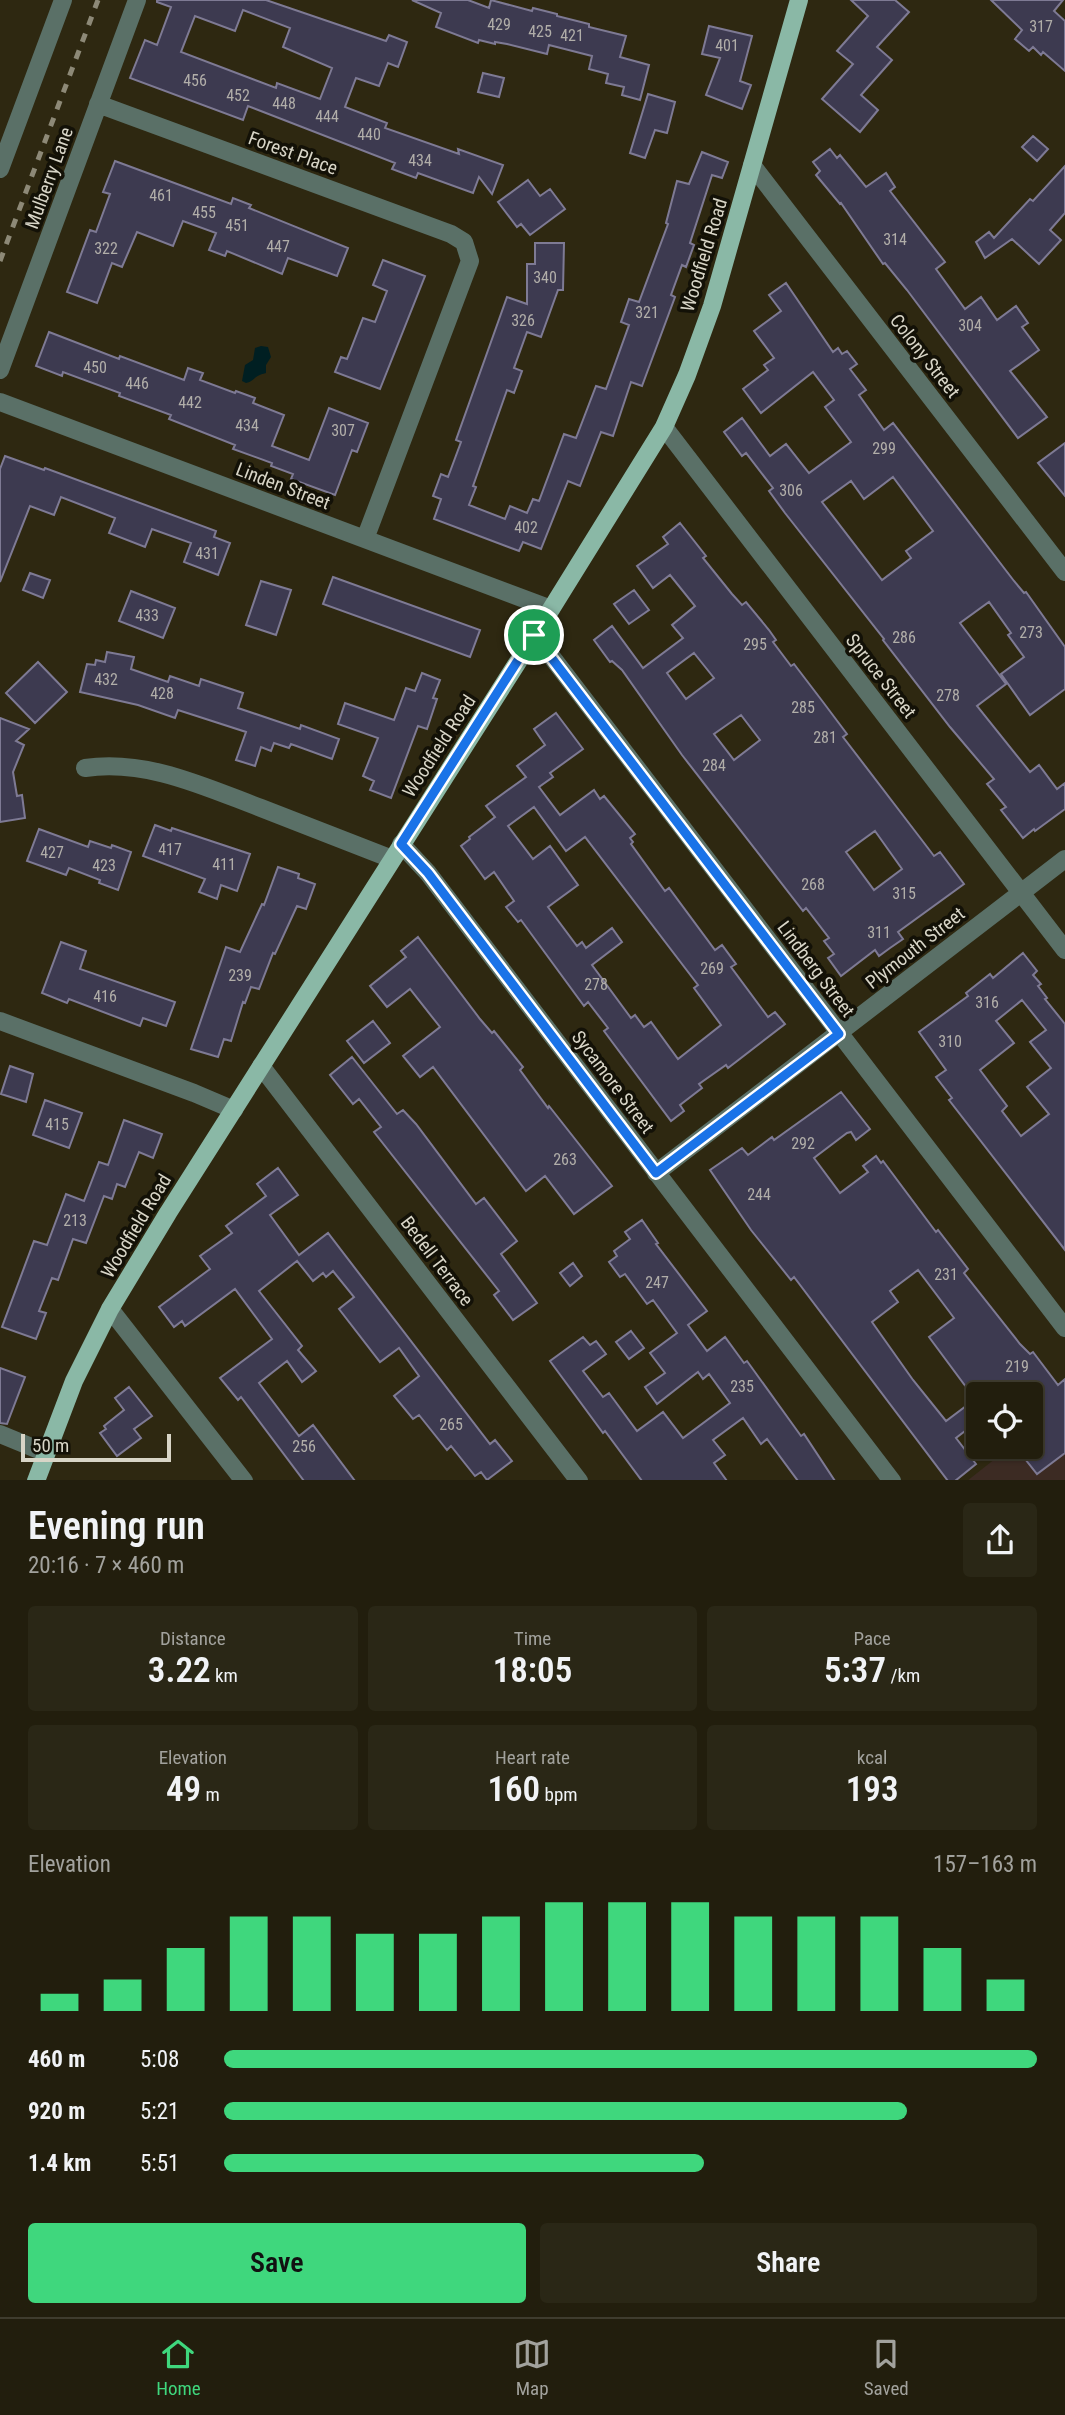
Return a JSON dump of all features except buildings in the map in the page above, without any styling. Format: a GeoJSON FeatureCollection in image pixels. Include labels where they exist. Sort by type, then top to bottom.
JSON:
{"type":"FeatureCollection","features":[{"type":"Feature","properties":{"kind":"main road","name":"Woodfield Road"},"geometry":{"type":"LineString","coordinates":[[36,1480],[74,1381],[110,1309],[664,427],[687,375],[712,306],[796,1]]}},
{"type":"Feature","properties":{"kind":"street"},"geometry":{"type":"LineString","coordinates":[[0,169],[63,0]]}},
{"type":"Feature","properties":{"kind":"street","name":"Mulberry Lane"},"geometry":{"type":"LineString","coordinates":[[0,370],[137,0]]}},
{"type":"Feature","properties":{"kind":"street","name":"Forest Place"},"geometry":{"type":"LineString","coordinates":[[98,104],[451,234],[464,242],[470,261],[365,539]]}},
{"type":"Feature","properties":{"kind":"street","name":"Colony Street"},"geometry":{"type":"LineString","coordinates":[[752,165],[1065,571]]}},
{"type":"Feature","properties":{"kind":"street","name":"Linden Street"},"geometry":{"type":"LineString","coordinates":[[0,402],[551,609]]}},
{"type":"Feature","properties":{"kind":"street","name":"Spruce Street"},"geometry":{"type":"LineString","coordinates":[[664,427],[1065,950]]}},
{"type":"Feature","properties":{"kind":"street","name":"Lindberg Street"},"geometry":{"type":"LineString","coordinates":[[534,635],[1065,1328]]}},
{"type":"Feature","properties":{"kind":"street"},"geometry":{"type":"LineString","coordinates":[[85,768],[103,765],[177,776],[396,851]]}},
{"type":"Feature","properties":{"kind":"street","name":"Sycamore Street"},"geometry":{"type":"LineString","coordinates":[[396,851],[428,873],[892,1480]]}},
{"type":"Feature","properties":{"kind":"street","name":"Plymouth Street"},"geometry":{"type":"LineString","coordinates":[[656,1173],[1065,859]]}},
{"type":"Feature","properties":{"kind":"street"},"geometry":{"type":"LineString","coordinates":[[0,1021],[234,1110]]}},
{"type":"Feature","properties":{"kind":"street","name":"Bedell Terrace"},"geometry":{"type":"LineString","coordinates":[[261,1066],[579,1480]]}},
{"type":"Feature","properties":{"kind":"street"},"geometry":{"type":"LineString","coordinates":[[110,1309],[244,1480]]}},
{"type":"Feature","properties":{"kind":"street"},"geometry":{"type":"LineString","coordinates":[[0,1434],[46,1453]]}},
{"type":"Feature","properties":{"kind":"shaded area"},"geometry":{"type":"Polygon","coordinates":[[[1065,1405],[1065,1480],[968,1480],[995,1459],[1043,1459],[1043,1422],[1065,1405]]]}},
{"type":"Feature","properties":{"kind":"water"},"geometry":{"type":"Polygon","coordinates":[[[268,347],[271,357],[266,365],[266,373],[246,383],[242,381],[245,365],[253,360],[255,348],[268,347]]]}},
{"type":"Feature","properties":{"kind":"railway"},"geometry":{"type":"LineString","coordinates":[[0,261],[98,0]]}},
{"type":"Feature","properties":{"kind":"route"},"geometry":{"type":"LineString","coordinates":[[534,635],[839,1034],[656,1173],[428,873],[401,844],[534,635]]}}]}
